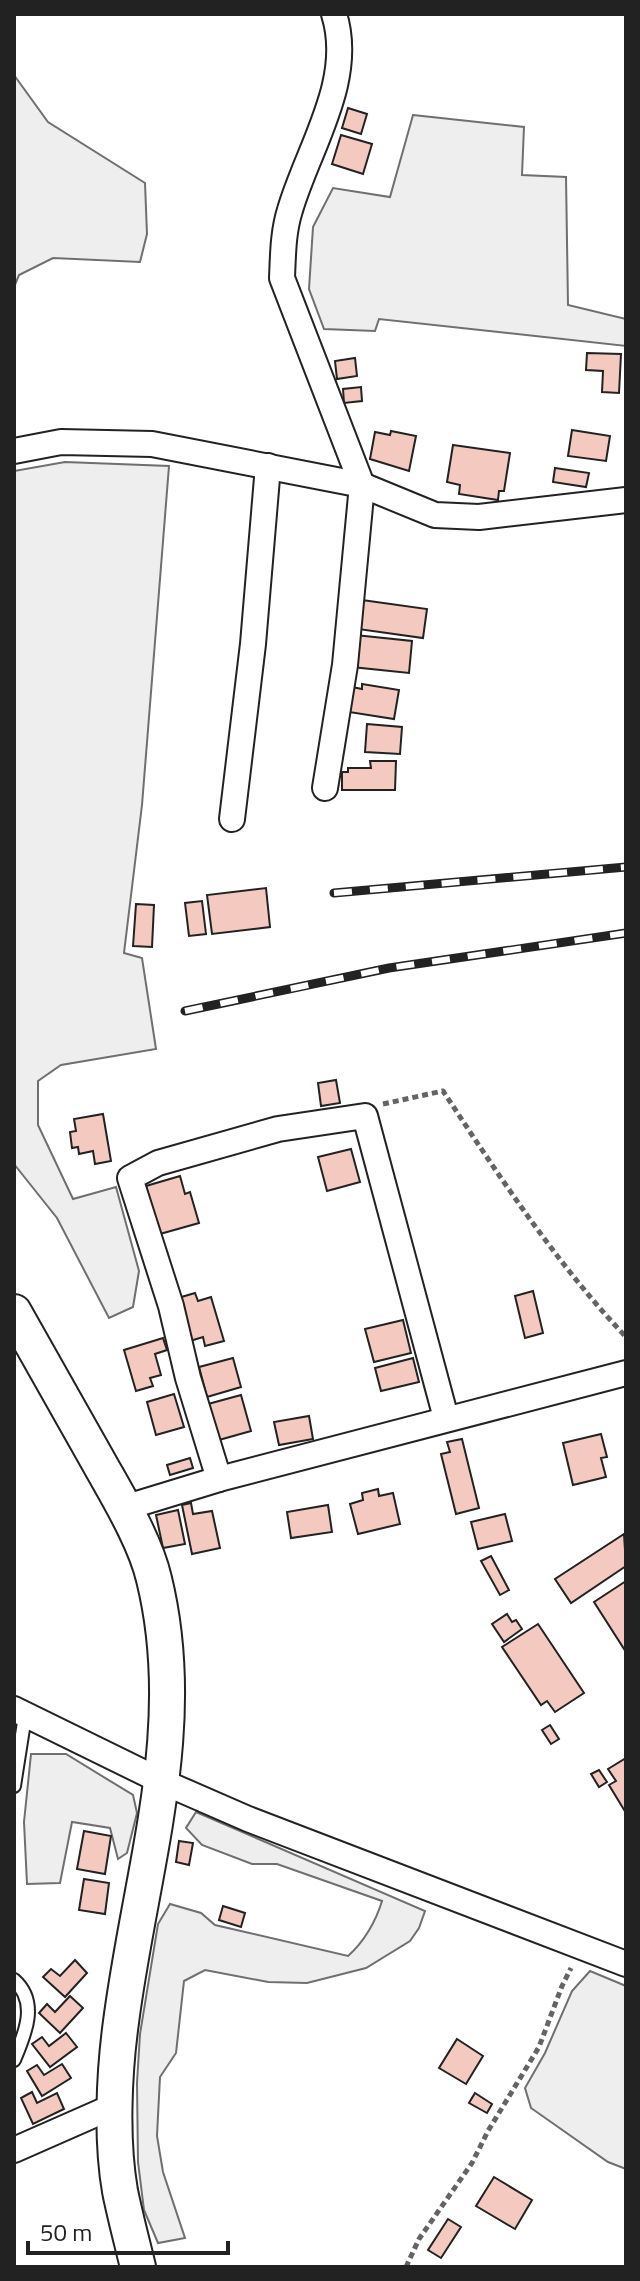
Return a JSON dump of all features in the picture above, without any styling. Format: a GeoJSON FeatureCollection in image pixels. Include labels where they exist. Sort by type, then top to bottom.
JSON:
{"type":"FeatureCollection","features":[{"type":"Feature","properties":{"kind":"street"},"geometry":{"type":"LineString","coordinates":[[325,788],[345,665],[362,485],[282,278],[283,248],[290,210],[323,125],[337,73],[334,14]]}},
{"type":"Feature","properties":{"kind":"street"},"geometry":{"type":"LineString","coordinates":[[14,451],[61,442],[152,444],[362,485],[435,515],[479,517],[626,500]]}},
{"type":"Feature","properties":{"kind":"street"},"geometry":{"type":"LineString","coordinates":[[232,819],[253,644],[268,466]]}},
{"type":"Feature","properties":{"kind":"street"},"geometry":{"type":"LineString","coordinates":[[219,1479],[188,1378],[171,1306],[130,1178],[158,1163],[278,1129],[365,1116],[446,1418]]}},
{"type":"Feature","properties":{"kind":"street"},"geometry":{"type":"LineString","coordinates":[[14,1312],[124,1508],[154,1576],[164,1630],[169,1709],[163,1782],[120,2025],[114,2106],[119,2188],[138,2267]]}},
{"type":"Feature","properties":{"kind":"street"},"geometry":{"type":"LineString","coordinates":[[124,1508],[219,1479],[626,1373]]}},
{"type":"Feature","properties":{"kind":"street"},"geometry":{"type":"LineString","coordinates":[[19,1713],[248,1819],[626,1964]]}},
{"type":"Feature","properties":{"kind":"street"},"geometry":{"type":"LineString","coordinates":[[14,2150],[114,2106]]}},
{"type":"Feature","properties":{"kind":"lane"},"geometry":{"type":"LineString","coordinates":[[14,1786],[19,1713]]}},
{"type":"Feature","properties":{"kind":"lane"},"geometry":{"type":"LineString","coordinates":[[14,1980],[22,1987],[30,2011],[14,2060]]}},
{"type":"Feature","properties":{"kind":"path"},"geometry":{"type":"LineString","coordinates":[[365,1116],[385,1103],[443,1091],[499,1176],[570,1270],[626,1337]]}},
{"type":"Feature","properties":{"kind":"path"},"geometry":{"type":"LineString","coordinates":[[406,2267],[419,2239],[472,2163],[539,2047],[562,1986],[582,1948]]}},
{"type":"Feature","properties":{"kind":"shaded area"},"geometry":{"type":"Polygon","coordinates":[[[14,75],[48,122],[145,183],[147,234],[140,262],[53,258],[19,275],[14,287],[14,75]]]}},
{"type":"Feature","properties":{"kind":"shaded area"},"geometry":{"type":"Polygon","coordinates":[[[413,115],[524,127],[522,175],[566,177],[568,305],[626,319],[626,346],[379,319],[375,331],[324,329],[309,289],[313,227],[333,188],[390,197],[413,115]]]}},
{"type":"Feature","properties":{"kind":"shaded area"},"geometry":{"type":"Polygon","coordinates":[[[65,462],[169,466],[142,805],[124,953],[142,958],[156,1049],[61,1065],[38,1081],[38,1125],[73,1199],[116,1187],[139,1271],[133,1307],[109,1318],[57,1218],[14,1164],[14,471],[65,462]]]}},
{"type":"Feature","properties":{"kind":"shaded area"},"geometry":{"type":"Polygon","coordinates":[[[31,1754],[66,1754],[133,1795],[137,1813],[127,1853],[118,1859],[110,1828],[72,1822],[60,1883],[27,1884],[24,1822],[31,1754]]]}},
{"type":"Feature","properties":{"kind":"shaded area"},"geometry":{"type":"Polygon","coordinates":[[[196,1812],[425,1911],[410,1941],[366,1968],[307,1983],[268,1982],[205,1970],[184,1981],[176,2053],[160,2077],[157,2136],[163,2172],[185,2238],[158,2243],[144,2210],[138,2162],[137,2083],[140,2034],[158,1924],[170,1904],[201,1913],[215,1925],[348,1956],[369,1931],[382,1901],[277,1864],[252,1864],[202,1845],[186,1828],[196,1812]]]}},
{"type":"Feature","properties":{"kind":"shaded area"},"geometry":{"type":"Polygon","coordinates":[[[590,1971],[626,1986],[626,2169],[608,2162],[531,2108],[525,2088],[545,2053],[572,1991],[590,1971]]]}},
{"type":"Feature","properties":{"kind":"building"},"geometry":{"type":"Polygon","coordinates":[[[348,108],[367,114],[361,134],[342,128],[348,108]]]}},
{"type":"Feature","properties":{"kind":"building"},"geometry":{"type":"Polygon","coordinates":[[[341,135],[372,144],[363,174],[332,164],[341,135]]]}},
{"type":"Feature","properties":{"kind":"building"},"geometry":{"type":"Polygon","coordinates":[[[587,353],[621,354],[619,393],[602,392],[603,371],[586,370],[587,353]]]}},
{"type":"Feature","properties":{"kind":"building"},"geometry":{"type":"Polygon","coordinates":[[[355,358],[357,376],[337,379],[335,361],[355,358]]]}},
{"type":"Feature","properties":{"kind":"building"},"geometry":{"type":"Polygon","coordinates":[[[361,387],[362,401],[344,403],[343,389],[361,387]]]}},
{"type":"Feature","properties":{"kind":"building"},"geometry":{"type":"Polygon","coordinates":[[[572,430],[610,436],[606,461],[568,456],[572,430]]]}},
{"type":"Feature","properties":{"kind":"building"},"geometry":{"type":"Polygon","coordinates":[[[391,431],[416,436],[409,471],[370,459],[375,432],[390,435],[391,431]]]}},
{"type":"Feature","properties":{"kind":"building"},"geometry":{"type":"Polygon","coordinates":[[[453,445],[510,453],[504,491],[499,491],[498,500],[459,494],[460,485],[447,482],[453,445]]]}},
{"type":"Feature","properties":{"kind":"building"},"geometry":{"type":"Polygon","coordinates":[[[555,468],[589,473],[586,487],[553,482],[555,468]]]}},
{"type":"Feature","properties":{"kind":"building"},"geometry":{"type":"Polygon","coordinates":[[[362,600],[427,609],[423,638],[358,629],[362,600]]]}},
{"type":"Feature","properties":{"kind":"building"},"geometry":{"type":"Polygon","coordinates":[[[355,635],[412,641],[409,673],[352,667],[355,635]]]}},
{"type":"Feature","properties":{"kind":"building"},"geometry":{"type":"Polygon","coordinates":[[[362,684],[399,690],[394,719],[349,712],[352,687],[362,689],[362,684]]]}},
{"type":"Feature","properties":{"kind":"building"},"geometry":{"type":"Polygon","coordinates":[[[367,724],[402,727],[400,754],[365,752],[367,724]]]}},
{"type":"Feature","properties":{"kind":"building"},"geometry":{"type":"Polygon","coordinates":[[[370,761],[396,761],[395,790],[342,790],[342,772],[348,772],[348,768],[371,768],[370,761]]]}},
{"type":"Feature","properties":{"kind":"building"},"geometry":{"type":"Polygon","coordinates":[[[266,888],[270,927],[212,934],[207,895],[266,888]]]}},
{"type":"Feature","properties":{"kind":"building"},"geometry":{"type":"Polygon","coordinates":[[[202,901],[206,934],[189,936],[185,903],[202,901]]]}},
{"type":"Feature","properties":{"kind":"building"},"geometry":{"type":"Polygon","coordinates":[[[136,904],[154,905],[152,947],[133,946],[136,904]]]}},
{"type":"Feature","properties":{"kind":"building"},"geometry":{"type":"Polygon","coordinates":[[[336,1080],[340,1103],[321,1106],[318,1083],[336,1080]]]}},
{"type":"Feature","properties":{"kind":"building"},"geometry":{"type":"Polygon","coordinates":[[[103,1114],[111,1161],[95,1164],[93,1151],[79,1154],[78,1147],[72,1148],[70,1132],[76,1131],[74,1119],[103,1114]]]}},
{"type":"Feature","properties":{"kind":"building"},"geometry":{"type":"Polygon","coordinates":[[[351,1149],[360,1182],[327,1191],[318,1157],[351,1149]]]}},
{"type":"Feature","properties":{"kind":"building"},"geometry":{"type":"Polygon","coordinates":[[[180,1176],[185,1194],[190,1192],[199,1223],[160,1234],[146,1186],[180,1176]]]}},
{"type":"Feature","properties":{"kind":"building"},"geometry":{"type":"Polygon","coordinates":[[[533,1291],[543,1333],[525,1338],[515,1296],[533,1291]]]}},
{"type":"Feature","properties":{"kind":"building"},"geometry":{"type":"Polygon","coordinates":[[[195,1293],[198,1301],[211,1297],[224,1341],[205,1346],[203,1337],[190,1341],[178,1298],[195,1293]]]}},
{"type":"Feature","properties":{"kind":"building"},"geometry":{"type":"Polygon","coordinates":[[[403,1320],[411,1353],[374,1362],[365,1329],[403,1320]]]}},
{"type":"Feature","properties":{"kind":"building"},"geometry":{"type":"Polygon","coordinates":[[[163,1338],[167,1350],[155,1354],[161,1375],[150,1378],[153,1386],[136,1391],[124,1350],[163,1338]]]}},
{"type":"Feature","properties":{"kind":"building"},"geometry":{"type":"Polygon","coordinates":[[[233,1358],[241,1387],[207,1397],[199,1367],[233,1358]]]}},
{"type":"Feature","properties":{"kind":"building"},"geometry":{"type":"Polygon","coordinates":[[[413,1358],[419,1382],[381,1391],[375,1368],[413,1358]]]}},
{"type":"Feature","properties":{"kind":"building"},"geometry":{"type":"Polygon","coordinates":[[[174,1394],[184,1427],[156,1435],[147,1402],[174,1394]]]}},
{"type":"Feature","properties":{"kind":"building"},"geometry":{"type":"Polygon","coordinates":[[[241,1395],[251,1431],[219,1440],[208,1404],[241,1395]]]}},
{"type":"Feature","properties":{"kind":"building"},"geometry":{"type":"Polygon","coordinates":[[[309,1416],[313,1439],[279,1445],[274,1422],[309,1416]]]}},
{"type":"Feature","properties":{"kind":"building"},"geometry":{"type":"Polygon","coordinates":[[[601,1434],[607,1457],[601,1458],[606,1477],[573,1485],[563,1443],[601,1434]]]}},
{"type":"Feature","properties":{"kind":"building"},"geometry":{"type":"Polygon","coordinates":[[[462,1439],[479,1508],[456,1514],[441,1454],[450,1452],[447,1442],[462,1439]]]}},
{"type":"Feature","properties":{"kind":"building"},"geometry":{"type":"Polygon","coordinates":[[[190,1458],[193,1468],[170,1475],[167,1465],[190,1458]]]}},
{"type":"Feature","properties":{"kind":"building"},"geometry":{"type":"Polygon","coordinates":[[[378,1489],[379,1496],[393,1493],[400,1524],[358,1534],[350,1504],[363,1500],[362,1493],[378,1489]]]}},
{"type":"Feature","properties":{"kind":"building"},"geometry":{"type":"Polygon","coordinates":[[[191,1503],[193,1514],[212,1511],[220,1548],[192,1554],[182,1505],[191,1503]]]}},
{"type":"Feature","properties":{"kind":"building"},"geometry":{"type":"Polygon","coordinates":[[[328,1505],[332,1532],[291,1538],[287,1512],[328,1505]]]}},
{"type":"Feature","properties":{"kind":"building"},"geometry":{"type":"Polygon","coordinates":[[[178,1510],[185,1544],[163,1548],[156,1515],[178,1510]]]}},
{"type":"Feature","properties":{"kind":"building"},"geometry":{"type":"Polygon","coordinates":[[[505,1514],[512,1541],[478,1549],[471,1522],[505,1514]]]}},
{"type":"Feature","properties":{"kind":"building"},"geometry":{"type":"Polygon","coordinates":[[[624,1534],[626,1566],[571,1603],[555,1579],[624,1534]]]}},
{"type":"Feature","properties":{"kind":"building"},"geometry":{"type":"Polygon","coordinates":[[[491,1556],[509,1590],[500,1595],[481,1561],[491,1556]]]}},
{"type":"Feature","properties":{"kind":"building"},"geometry":{"type":"Polygon","coordinates":[[[626,1581],[626,1652],[594,1602],[626,1581]]]}},
{"type":"Feature","properties":{"kind":"building"},"geometry":{"type":"Polygon","coordinates":[[[507,1614],[522,1629],[504,1642],[492,1624],[507,1614]]]}},
{"type":"Feature","properties":{"kind":"building"},"geometry":{"type":"Polygon","coordinates":[[[538,1624],[584,1693],[555,1712],[547,1701],[541,1705],[502,1647],[538,1624]]]}},
{"type":"Feature","properties":{"kind":"building"},"geometry":{"type":"Polygon","coordinates":[[[550,1725],[559,1739],[551,1744],[542,1730],[550,1725]]]}},
{"type":"Feature","properties":{"kind":"building"},"geometry":{"type":"Polygon","coordinates":[[[626,1758],[626,1813],[609,1785],[616,1781],[608,1769],[626,1758]]]}},
{"type":"Feature","properties":{"kind":"building"},"geometry":{"type":"Polygon","coordinates":[[[599,1770],[607,1782],[599,1787],[591,1774],[599,1770]]]}},
{"type":"Feature","properties":{"kind":"building"},"geometry":{"type":"Polygon","coordinates":[[[84,1831],[111,1836],[105,1874],[77,1869],[84,1831]]]}},
{"type":"Feature","properties":{"kind":"building"},"geometry":{"type":"Polygon","coordinates":[[[179,1841],[193,1843],[189,1865],[176,1862],[179,1841]]]}},
{"type":"Feature","properties":{"kind":"building"},"geometry":{"type":"Polygon","coordinates":[[[84,1879],[109,1883],[105,1914],[79,1910],[84,1879]]]}},
{"type":"Feature","properties":{"kind":"building"},"geometry":{"type":"Polygon","coordinates":[[[223,1906],[245,1913],[241,1927],[219,1920],[223,1906]]]}},
{"type":"Feature","properties":{"kind":"building"},"geometry":{"type":"Polygon","coordinates":[[[75,1960],[87,1973],[65,1997],[43,1977],[51,1969],[60,1976],[75,1960]]]}},
{"type":"Feature","properties":{"kind":"building"},"geometry":{"type":"Polygon","coordinates":[[[70,1996],[83,2008],[60,2033],[39,2013],[47,2004],[55,2012],[70,1996]]]}},
{"type":"Feature","properties":{"kind":"building"},"geometry":{"type":"Polygon","coordinates":[[[66,2033],[77,2047],[50,2067],[32,2044],[42,2037],[49,2046],[66,2033]]]}},
{"type":"Feature","properties":{"kind":"building"},"geometry":{"type":"Polygon","coordinates":[[[457,2039],[483,2056],[466,2084],[439,2068],[457,2039]]]}},
{"type":"Feature","properties":{"kind":"building"},"geometry":{"type":"Polygon","coordinates":[[[62,2064],[71,2078],[42,2096],[27,2071],[37,2065],[44,2075],[62,2064]]]}},
{"type":"Feature","properties":{"kind":"building"},"geometry":{"type":"Polygon","coordinates":[[[32,2092],[37,2103],[57,2093],[64,2109],[33,2124],[21,2098],[32,2092]]]}},
{"type":"Feature","properties":{"kind":"building"},"geometry":{"type":"Polygon","coordinates":[[[475,2093],[492,2104],[487,2113],[469,2103],[475,2093]]]}},
{"type":"Feature","properties":{"kind":"building"},"geometry":{"type":"Polygon","coordinates":[[[494,2177],[532,2200],[515,2229],[476,2206],[494,2177]]]}},
{"type":"Feature","properties":{"kind":"building"},"geometry":{"type":"Polygon","coordinates":[[[448,2219],[461,2227],[441,2258],[428,2250],[448,2219]]]}},
{"type":"Feature","properties":{"kind":"railway"},"geometry":{"type":"LineString","coordinates":[[334,893],[626,867]]}},
{"type":"Feature","properties":{"kind":"railway"},"geometry":{"type":"LineString","coordinates":[[185,1011],[389,968],[626,933]]}}]}
